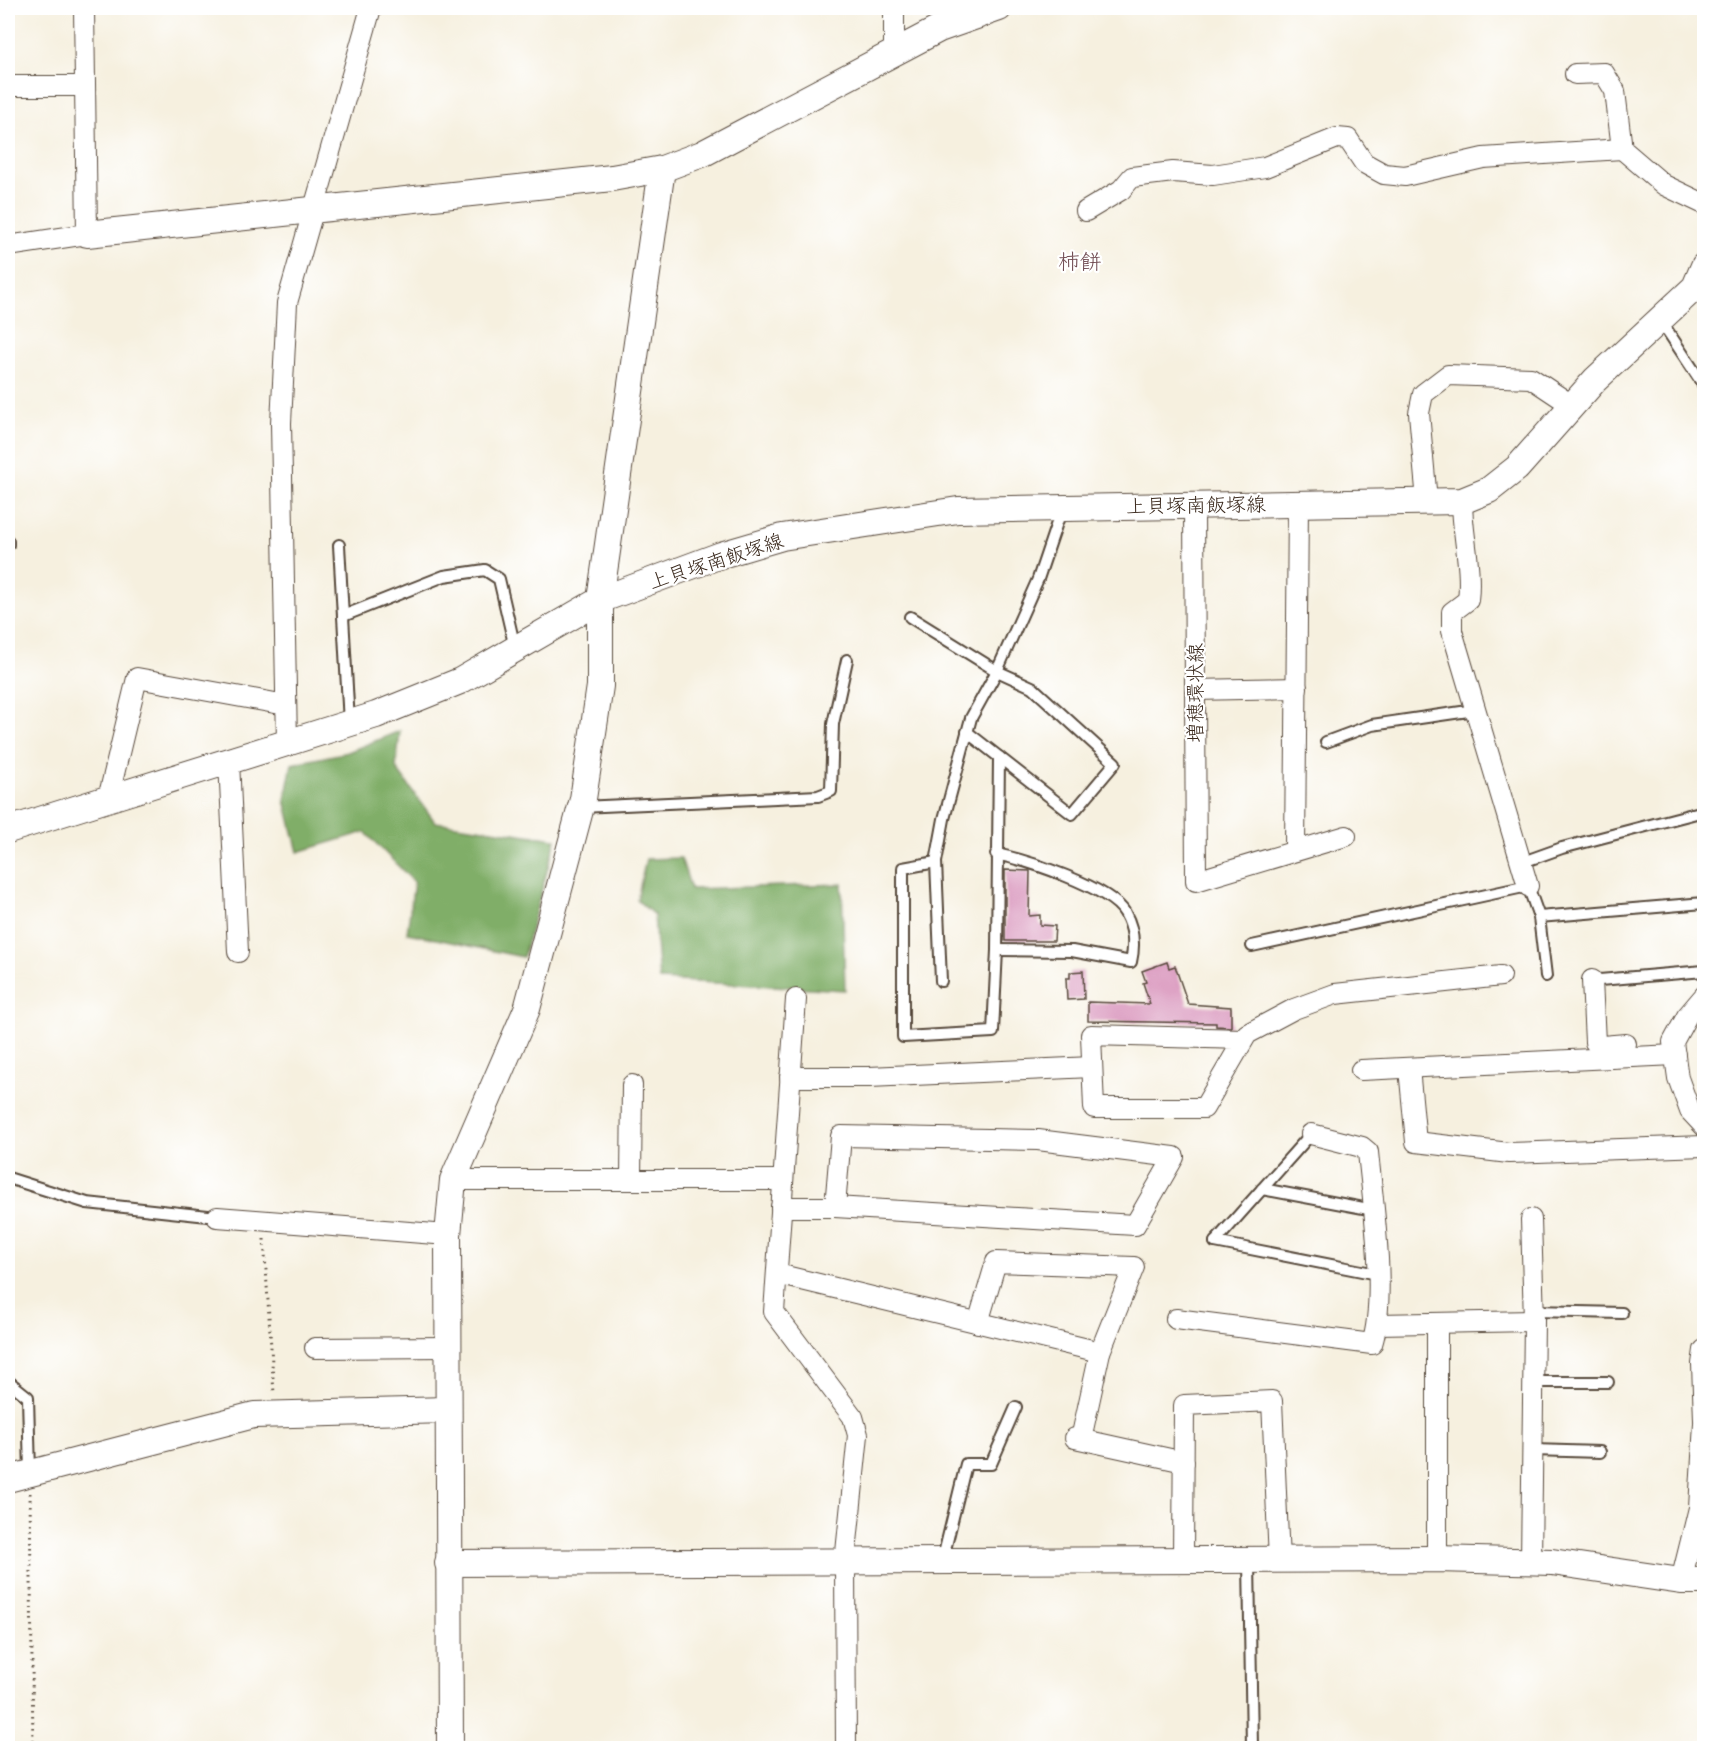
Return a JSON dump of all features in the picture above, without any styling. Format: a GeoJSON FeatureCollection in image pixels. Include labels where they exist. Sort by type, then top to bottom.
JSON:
{"type":"FeatureCollection","features":[{"type":"Feature","properties":{"kind":"street"},"geometry":{"type":"LineString","coordinates":[[84,8],[87,234]]}},
{"type":"Feature","properties":{"kind":"street"},"geometry":{"type":"LineString","coordinates":[[287,743],[281,423],[287,303],[371,8]]}},
{"type":"Feature","properties":{"kind":"street"},"geometry":{"type":"LineString","coordinates":[[894,8],[894,53]]}},
{"type":"Feature","properties":{"kind":"street"},"geometry":{"type":"LineString","coordinates":[[8,246],[87,234],[612,178],[662,169],[702,154],[939,29],[999,8]]}},
{"type":"Feature","properties":{"kind":"street"},"geometry":{"type":"LineString","coordinates":[[1575,74],[1604,73],[1616,91],[1622,149],[1664,185],[1704,204]]}},
{"type":"Feature","properties":{"kind":"street"},"geometry":{"type":"LineString","coordinates":[[8,86],[84,86]]}},
{"type":"Feature","properties":{"kind":"street"},"geometry":{"type":"LineString","coordinates":[[1086,211],[1121,190],[1132,177],[1173,172],[1213,175],[1265,167],[1337,138],[1348,139],[1364,163],[1384,174],[1405,176],[1483,158],[1622,149]]}},
{"type":"Feature","properties":{"kind":"street"},"geometry":{"type":"LineString","coordinates":[[450,1749],[448,1235],[453,1180],[527,1009],[581,807],[600,686],[600,600],[662,169]]}},
{"type":"Feature","properties":{"kind":"street","name":"上貝塚南飯塚線"},"geometry":{"type":"LineString","coordinates":[[8,830],[349,723],[460,681],[600,600],[721,555],[782,537],[958,510],[1462,501],[1489,490],[1517,468],[1595,381],[1695,287],[1704,267]]}},
{"type":"Feature","properties":{"kind":"street"},"geometry":{"type":"LineString","coordinates":[[1427,501],[1419,413],[1424,394],[1448,375],[1531,378],[1573,406]]}},
{"type":"Feature","properties":{"kind":"street"},"geometry":{"type":"LineString","coordinates":[[1462,501],[1462,528],[1471,583],[1468,600],[1452,612],[1452,631],[1528,886]]}},
{"type":"Feature","properties":{"kind":"street"},"geometry":{"type":"LineString","coordinates":[[1298,503],[1295,851],[1346,836]]}},
{"type":"Feature","properties":{"kind":"street","name":"増穂環状線"},"geometry":{"type":"LineString","coordinates":[[1194,504],[1196,881],[1295,851]]}},
{"type":"Feature","properties":{"kind":"street"},"geometry":{"type":"LineString","coordinates":[[108,799],[137,678],[286,705]]}},
{"type":"Feature","properties":{"kind":"street"},"geometry":{"type":"LineString","coordinates":[[1195,690],[1297,688]]}},
{"type":"Feature","properties":{"kind":"street"},"geometry":{"type":"LineString","coordinates":[[229,761],[238,952]]}},
{"type":"Feature","properties":{"kind":"street"},"geometry":{"type":"LineString","coordinates":[[1244,1039],[1091,1035],[1094,1108],[1204,1108],[1247,1034],[1294,1009],[1335,994],[1501,976]]}},
{"type":"Feature","properties":{"kind":"street"},"geometry":{"type":"LineString","coordinates":[[1588,981],[1595,1042],[1602,1046],[1674,1048]]}},
{"type":"Feature","properties":{"kind":"street"},"geometry":{"type":"LineString","coordinates":[[1704,996],[1687,1016],[1674,1048],[1678,1078],[1690,1111],[1704,1126]]}},
{"type":"Feature","properties":{"kind":"street"},"geometry":{"type":"LineString","coordinates":[[796,999],[774,1312],[853,1417],[858,1435],[845,1562],[846,1749]]}},
{"type":"Feature","properties":{"kind":"street"},"geometry":{"type":"LineString","coordinates":[[1361,1070],[1674,1048]]}},
{"type":"Feature","properties":{"kind":"street"},"geometry":{"type":"LineString","coordinates":[[790,1077],[869,1077],[1092,1067]]}},
{"type":"Feature","properties":{"kind":"street"},"geometry":{"type":"LineString","coordinates":[[1408,1068],[1416,1142],[1509,1154],[1704,1146]]}},
{"type":"Feature","properties":{"kind":"street"},"geometry":{"type":"LineString","coordinates":[[631,1180],[632,1085]]}},
{"type":"Feature","properties":{"kind":"street"},"geometry":{"type":"LineString","coordinates":[[1176,1319],[1372,1344],[1378,1324],[1377,1274],[1368,1152],[1362,1147],[1311,1134]]}},
{"type":"Feature","properties":{"kind":"street"},"geometry":{"type":"LineString","coordinates":[[781,1207],[835,1207],[1135,1225],[1174,1157],[1038,1140],[841,1136],[835,1207]]}},
{"type":"Feature","properties":{"kind":"street"},"geometry":{"type":"LineString","coordinates":[[453,1180],[783,1180]]}},
{"type":"Feature","properties":{"kind":"street"},"geometry":{"type":"LineString","coordinates":[[217,1217],[448,1235]]}},
{"type":"Feature","properties":{"kind":"street"},"geometry":{"type":"LineString","coordinates":[[1531,1219],[1534,1316],[1532,1561]]}},
{"type":"Feature","properties":{"kind":"street"},"geometry":{"type":"LineString","coordinates":[[978,1323],[996,1262],[1134,1267],[1100,1353],[1078,1438],[1184,1462]]}},
{"type":"Feature","properties":{"kind":"street"},"geometry":{"type":"LineString","coordinates":[[777,1274],[1100,1353]]}},
{"type":"Feature","properties":{"kind":"street"},"geometry":{"type":"LineString","coordinates":[[1378,1324],[1437,1323],[1534,1316]]}},
{"type":"Feature","properties":{"kind":"street"},"geometry":{"type":"LineString","coordinates":[[1437,1323],[1437,1559]]}},
{"type":"Feature","properties":{"kind":"street"},"geometry":{"type":"LineString","coordinates":[[315,1348],[448,1347]]}},
{"type":"Feature","properties":{"kind":"street"},"geometry":{"type":"LineString","coordinates":[[448,1563],[1437,1559],[1532,1561],[1693,1581],[1704,1422],[1702,1364],[1704,1350]]}},
{"type":"Feature","properties":{"kind":"street"},"geometry":{"type":"LineString","coordinates":[[1183,1561],[1184,1405],[1272,1401],[1279,1561]]}},
{"type":"Feature","properties":{"kind":"street"},"geometry":{"type":"LineString","coordinates":[[19,1476],[235,1420],[276,1414],[448,1410]]}},
{"type":"Feature","properties":{"kind":"lane"},"geometry":{"type":"LineString","coordinates":[[1661,321],[1704,386]]}},
{"type":"Feature","properties":{"kind":"lane"},"geometry":{"type":"LineString","coordinates":[[941,981],[936,862],[944,819],[971,718],[997,671],[1038,579],[1063,507]]}},
{"type":"Feature","properties":{"kind":"lane"},"geometry":{"type":"LineString","coordinates":[[339,545],[349,723]]}},
{"type":"Feature","properties":{"kind":"lane"},"geometry":{"type":"LineString","coordinates":[[343,616],[444,576],[485,570],[499,579],[515,649]]}},
{"type":"Feature","properties":{"kind":"lane"},"geometry":{"type":"LineString","coordinates":[[910,617],[997,671],[1032,687],[1115,763],[1072,814],[967,732]]}},
{"type":"Feature","properties":{"kind":"lane"},"geometry":{"type":"LineString","coordinates":[[581,807],[818,796],[831,790],[833,723],[847,660]]}},
{"type":"Feature","properties":{"kind":"lane"},"geometry":{"type":"LineString","coordinates":[[1326,742],[1372,726],[1475,710]]}},
{"type":"Feature","properties":{"kind":"lane"},"geometry":{"type":"LineString","coordinates":[[936,862],[903,868],[903,1037],[993,1032],[998,950],[996,854],[999,757]]}},
{"type":"Feature","properties":{"kind":"lane"},"geometry":{"type":"LineString","coordinates":[[1520,863],[1562,848],[1704,811]]}},
{"type":"Feature","properties":{"kind":"lane"},"geometry":{"type":"LineString","coordinates":[[996,854],[1031,861],[1094,889],[1124,911],[1136,942],[1131,962],[1072,951],[998,950]]}},
{"type":"Feature","properties":{"kind":"lane"},"geometry":{"type":"LineString","coordinates":[[1252,946],[1528,886],[1539,917],[1546,976]]}},
{"type":"Feature","properties":{"kind":"lane"},"geometry":{"type":"LineString","coordinates":[[1539,917],[1704,903]]}},
{"type":"Feature","properties":{"kind":"lane"},"geometry":{"type":"LineString","coordinates":[[1588,981],[1704,971]]}},
{"type":"Feature","properties":{"kind":"lane"},"geometry":{"type":"LineString","coordinates":[[1311,1134],[1215,1242],[1377,1274]]}},
{"type":"Feature","properties":{"kind":"lane"},"geometry":{"type":"LineString","coordinates":[[8,1178],[87,1203],[217,1217]]}},
{"type":"Feature","properties":{"kind":"lane"},"geometry":{"type":"LineString","coordinates":[[1262,1189],[1374,1210]]}},
{"type":"Feature","properties":{"kind":"lane"},"geometry":{"type":"LineString","coordinates":[[1534,1316],[1622,1313]]}},
{"type":"Feature","properties":{"kind":"lane"},"geometry":{"type":"LineString","coordinates":[[8,1381],[28,1397],[19,1476]]}},
{"type":"Feature","properties":{"kind":"lane"},"geometry":{"type":"LineString","coordinates":[[1534,1382],[1608,1382]]}},
{"type":"Feature","properties":{"kind":"lane"},"geometry":{"type":"LineString","coordinates":[[942,1562],[966,1464],[991,1464],[1016,1407]]}},
{"type":"Feature","properties":{"kind":"lane"},"geometry":{"type":"LineString","coordinates":[[1533,1450],[1600,1452]]}},
{"type":"Feature","properties":{"kind":"lane"},"geometry":{"type":"LineString","coordinates":[[1249,1561],[1252,1749]]}},
{"type":"Feature","properties":{"kind":"path"},"geometry":{"type":"LineString","coordinates":[[263,1221],[276,1414]]}},
{"type":"Feature","properties":{"kind":"path"},"geometry":{"type":"LineString","coordinates":[[19,1476],[33,1749]]}},
{"type":"Feature","properties":{"kind":"green space"},"geometry":{"type":"Polygon","coordinates":[[[400,731],[396,768],[435,822],[556,839],[523,957],[407,933],[414,882],[365,832],[298,852],[285,800],[292,764],[348,752],[400,731]]]}},
{"type":"Feature","properties":{"kind":"green space"},"geometry":{"type":"Polygon","coordinates":[[[681,858],[691,889],[842,884],[845,990],[659,980],[654,915],[637,900],[646,859],[681,858]]]}},
{"type":"Feature","properties":{"kind":"building"},"geometry":{"type":"Polygon","coordinates":[[[1005,870],[1030,871],[1029,916],[1040,915],[1040,925],[1055,926],[1054,941],[1005,941],[1005,870]]]}},
{"type":"Feature","properties":{"kind":"building"},"geometry":{"type":"Polygon","coordinates":[[[1167,962],[1169,968],[1175,966],[1188,1004],[1231,1007],[1231,1027],[1216,1026],[1216,1023],[1088,1021],[1088,1002],[1150,1004],[1143,983],[1146,982],[1142,971],[1167,962]]]}},
{"type":"Feature","properties":{"kind":"building"},"geometry":{"type":"Polygon","coordinates":[[[1083,971],[1084,999],[1067,1000],[1066,978],[1070,978],[1070,972],[1083,971]]]}},
{"type":"Feature","properties":{"kind":"district","name":"柿餅"},"geometry":{"type":"Point","coordinates":[1080,261]}}]}
